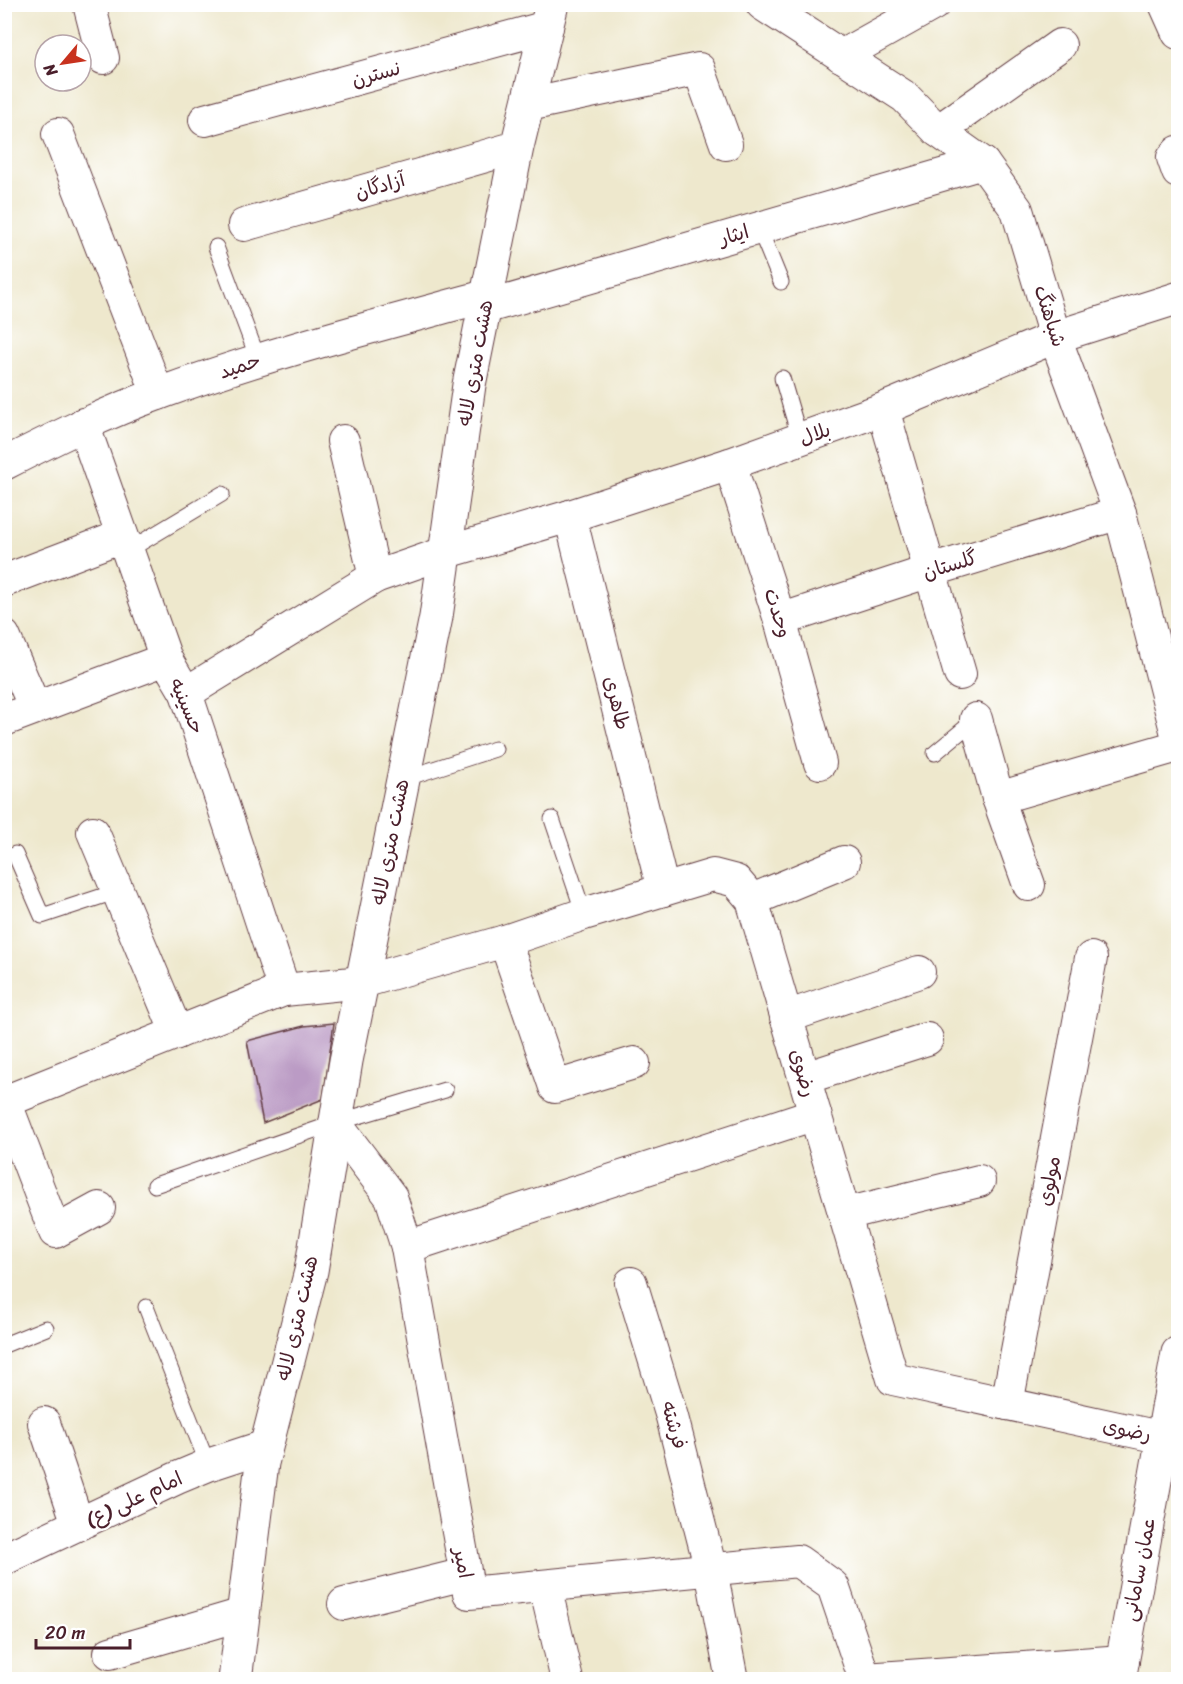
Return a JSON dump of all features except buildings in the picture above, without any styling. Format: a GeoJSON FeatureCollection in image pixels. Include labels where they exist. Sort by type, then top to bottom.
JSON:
{"type":"FeatureCollection","features":[{"type":"Feature","properties":{"kind":"street"},"geometry":{"type":"LineString","coordinates":[[89,4],[103,58]]}},
{"type":"Feature","properties":{"kind":"street"},"geometry":{"type":"LineString","coordinates":[[841,56],[934,4]]}},
{"type":"Feature","properties":{"kind":"street"},"geometry":{"type":"LineString","coordinates":[[1165,4],[1179,33]]}},
{"type":"Feature","properties":{"kind":"street","name":"شباهنگ"},"geometry":{"type":"LineString","coordinates":[[763,5],[905,97],[938,131],[983,163],[1017,210],[1055,337],[1120,513],[1179,738]]}},
{"type":"Feature","properties":{"kind":"street","name":"هشت متری لاله"},"geometry":{"type":"LineString","coordinates":[[235,1680],[262,1463],[310,1271],[362,982],[436,617],[447,552],[468,385],[517,147],[549,16]]}},
{"type":"Feature","properties":{"kind":"street","name":"نسترن"},"geometry":{"type":"LineString","coordinates":[[205,120],[549,16]]}},
{"type":"Feature","properties":{"kind":"street"},"geometry":{"type":"LineString","coordinates":[[938,131],[1060,45]]}},
{"type":"Feature","properties":{"kind":"street"},"geometry":{"type":"LineString","coordinates":[[528,105],[699,69],[726,144]]}},
{"type":"Feature","properties":{"kind":"street"},"geometry":{"type":"LineString","coordinates":[[58,134],[158,394]]}},
{"type":"Feature","properties":{"kind":"street","name":"آزادگان"},"geometry":{"type":"LineString","coordinates":[[244,225],[517,147]]}},
{"type":"Feature","properties":{"kind":"street"},"geometry":{"type":"LineString","coordinates":[[1179,152],[1173,158],[1179,172]]}},
{"type":"Feature","properties":{"kind":"street","name":"ایثار"},"geometry":{"type":"LineString","coordinates":[[485,302],[759,228],[983,163]]}},
{"type":"Feature","properties":{"kind":"street","name":"بلال"},"geometry":{"type":"LineString","coordinates":[[186,693],[375,578],[447,552],[570,516],[730,464],[883,410],[1055,337],[1179,298]]}},
{"type":"Feature","properties":{"kind":"street","name":"حمید"},"geometry":{"type":"LineString","coordinates":[[4,464],[83,424],[158,394],[258,359],[485,302]]}},
{"type":"Feature","properties":{"kind":"street"},"geometry":{"type":"LineString","coordinates":[[883,410],[960,674]]}},
{"type":"Feature","properties":{"kind":"street","name":"حسینیه"},"geometry":{"type":"LineString","coordinates":[[83,424],[166,659],[186,693],[284,990]]}},
{"type":"Feature","properties":{"kind":"street"},"geometry":{"type":"LineString","coordinates":[[343,441],[375,578]]}},
{"type":"Feature","properties":{"kind":"street","name":"وحدت"},"geometry":{"type":"LineString","coordinates":[[730,464],[780,620],[820,763]]}},
{"type":"Feature","properties":{"kind":"street","name":"گلستان"},"geometry":{"type":"LineString","coordinates":[[780,620],[1120,513]]}},
{"type":"Feature","properties":{"kind":"street","name":"طاهری"},"geometry":{"type":"LineString","coordinates":[[570,516],[663,890]]}},
{"type":"Feature","properties":{"kind":"street"},"geometry":{"type":"LineString","coordinates":[[4,581],[124,544]]}},
{"type":"Feature","properties":{"kind":"street"},"geometry":{"type":"LineString","coordinates":[[4,636],[35,708]]}},
{"type":"Feature","properties":{"kind":"street"},"geometry":{"type":"LineString","coordinates":[[4,720],[166,659]]}},
{"type":"Feature","properties":{"kind":"street"},"geometry":{"type":"LineString","coordinates":[[976,719],[998,798],[1029,885]]}},
{"type":"Feature","properties":{"kind":"street"},"geometry":{"type":"LineString","coordinates":[[998,798],[1179,746]]}},
{"type":"Feature","properties":{"kind":"street"},"geometry":{"type":"LineString","coordinates":[[93,832],[177,1033]]}},
{"type":"Feature","properties":{"kind":"street"},"geometry":{"type":"LineString","coordinates":[[752,900],[844,862]]}},
{"type":"Feature","properties":{"kind":"street","name":"رضوی"},"geometry":{"type":"LineString","coordinates":[[5,1101],[284,990],[362,982],[505,941],[584,914],[713,875],[736,881],[752,900],[893,1379],[1007,1404],[1171,1419]]}},
{"type":"Feature","properties":{"kind":"street"},"geometry":{"type":"LineString","coordinates":[[505,941],[555,1086],[634,1063]]}},
{"type":"Feature","properties":{"kind":"street","name":"مولوی"},"geometry":{"type":"LineString","coordinates":[[1007,1404],[1091,958]]}},
{"type":"Feature","properties":{"kind":"street"},"geometry":{"type":"LineString","coordinates":[[786,1017],[919,972]]}},
{"type":"Feature","properties":{"kind":"street"},"geometry":{"type":"LineString","coordinates":[[805,1078],[927,1039]]}},
{"type":"Feature","properties":{"kind":"street"},"geometry":{"type":"LineString","coordinates":[[5,1101],[55,1232],[99,1208]]}},
{"type":"Feature","properties":{"kind":"street"},"geometry":{"type":"LineString","coordinates":[[407,1247],[815,1114]]}},
{"type":"Feature","properties":{"kind":"street","name":"امیر"},"geometry":{"type":"LineString","coordinates":[[335,1123],[391,1197],[407,1247],[469,1593],[798,1562],[833,1586],[865,1679]]}},
{"type":"Feature","properties":{"kind":"street"},"geometry":{"type":"LineString","coordinates":[[845,1214],[979,1181]]}},
{"type":"Feature","properties":{"kind":"street","name":"فرشته"},"geometry":{"type":"LineString","coordinates":[[631,1283],[672,1417],[711,1570],[732,1680]]}},
{"type":"Feature","properties":{"kind":"street","name":"عمان سامانی"},"geometry":{"type":"LineString","coordinates":[[1121,1670],[1171,1419],[1179,1353]]}},
{"type":"Feature","properties":{"kind":"street"},"geometry":{"type":"LineString","coordinates":[[44,1423],[78,1524]]}},
{"type":"Feature","properties":{"kind":"street","name":"امام علی (ع)"},"geometry":{"type":"LineString","coordinates":[[4,1559],[208,1465],[266,1446]]}},
{"type":"Feature","properties":{"kind":"street"},"geometry":{"type":"LineString","coordinates":[[344,1604],[465,1574]]}},
{"type":"Feature","properties":{"kind":"street"},"geometry":{"type":"LineString","coordinates":[[545,1586],[567,1680]]}},
{"type":"Feature","properties":{"kind":"street"},"geometry":{"type":"LineString","coordinates":[[110,1653],[243,1614]]}},
{"type":"Feature","properties":{"kind":"street"},"geometry":{"type":"LineString","coordinates":[[865,1679],[1121,1670]]}},
{"type":"Feature","properties":{"kind":"lane"},"geometry":{"type":"LineString","coordinates":[[759,228],[781,282]]}},
{"type":"Feature","properties":{"kind":"lane"},"geometry":{"type":"LineString","coordinates":[[216,247],[258,359]]}},
{"type":"Feature","properties":{"kind":"lane"},"geometry":{"type":"LineString","coordinates":[[782,378],[800,439]]}},
{"type":"Feature","properties":{"kind":"lane"},"geometry":{"type":"LineString","coordinates":[[124,544],[222,494]]}},
{"type":"Feature","properties":{"kind":"lane"},"geometry":{"type":"LineString","coordinates":[[936,753],[976,719]]}},
{"type":"Feature","properties":{"kind":"lane"},"geometry":{"type":"LineString","coordinates":[[403,779],[495,749]]}},
{"type":"Feature","properties":{"kind":"lane"},"geometry":{"type":"LineString","coordinates":[[552,819],[584,914]]}},
{"type":"Feature","properties":{"kind":"lane"},"geometry":{"type":"LineString","coordinates":[[15,854],[42,916],[118,891]]}},
{"type":"Feature","properties":{"kind":"lane"},"geometry":{"type":"LineString","coordinates":[[155,1185],[335,1123],[445,1090]]}},
{"type":"Feature","properties":{"kind":"lane"},"geometry":{"type":"LineString","coordinates":[[146,1307],[208,1465]]}},
{"type":"Feature","properties":{"kind":"lane"},"geometry":{"type":"LineString","coordinates":[[4,1345],[46,1328]]}}]}
